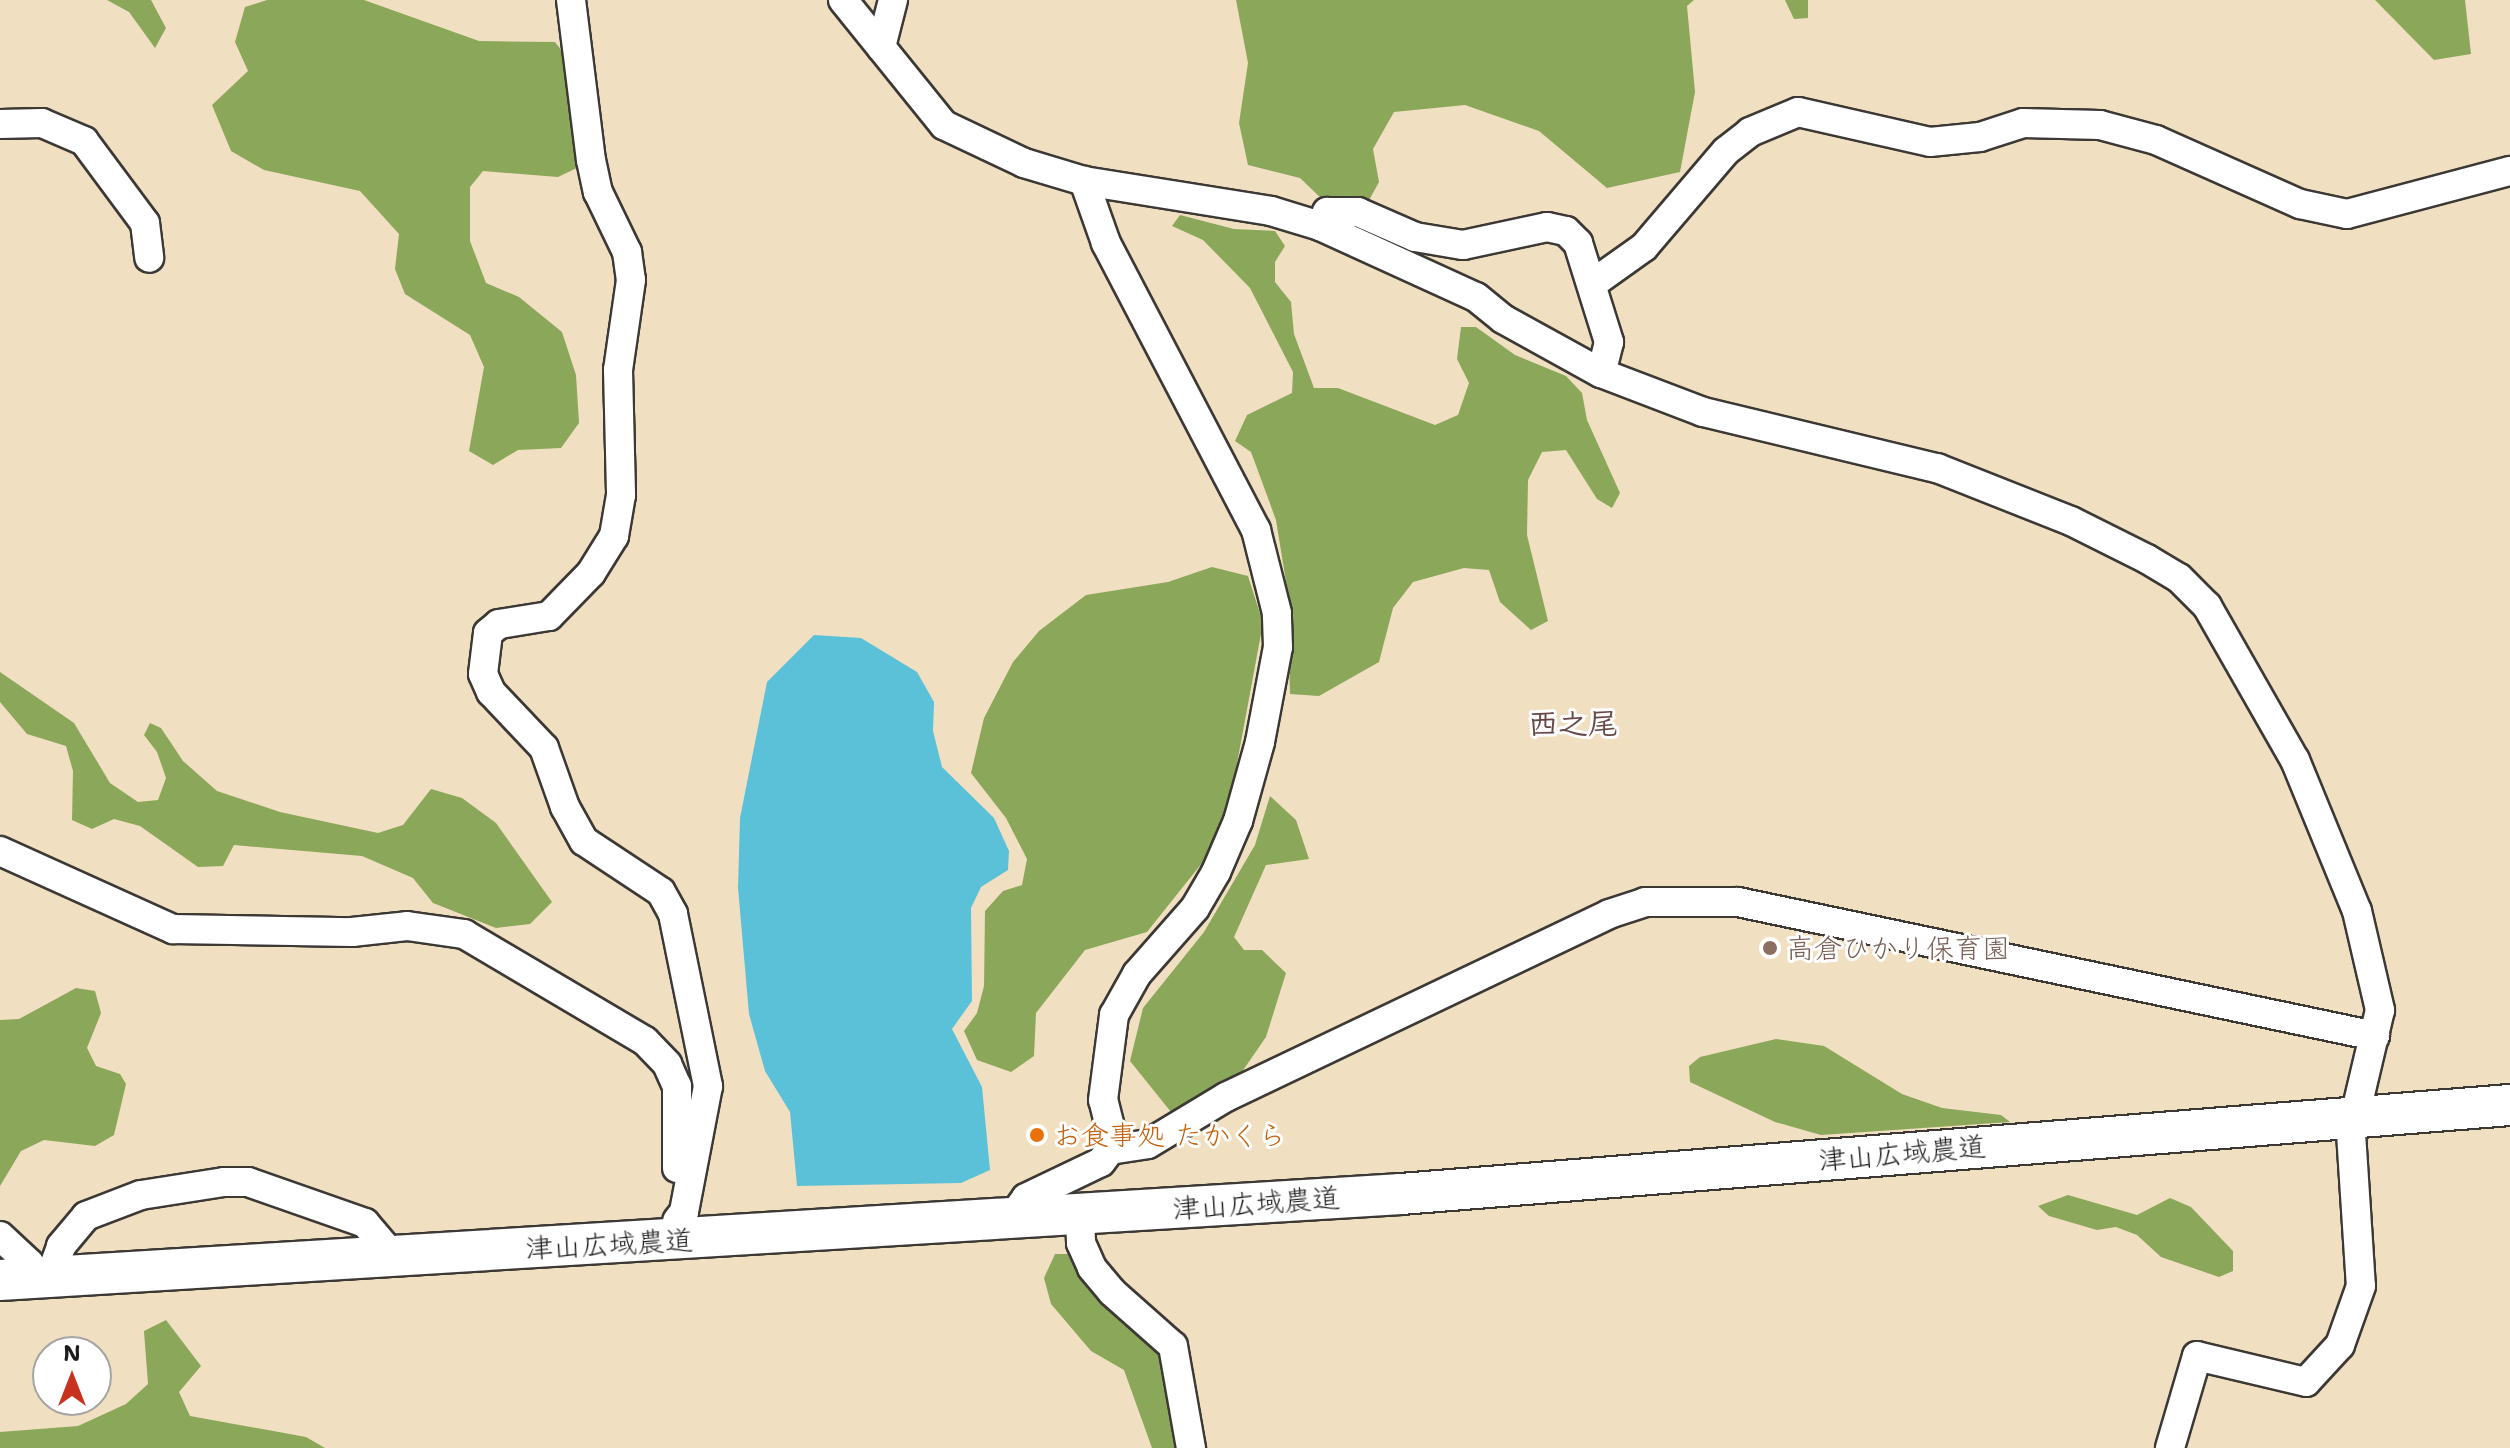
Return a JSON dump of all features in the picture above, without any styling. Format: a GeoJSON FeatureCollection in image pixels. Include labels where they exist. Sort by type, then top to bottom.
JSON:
{"type":"FeatureCollection","features":[{"type":"Feature","properties":{"kind":"street"},"geometry":{"type":"LineString","coordinates":[[571,0],[591,160],[598,192],[627,252],[631,280],[618,370],[621,495],[614,536],[591,573],[549,616],[499,624],[488,633],[483,674],[491,692],[544,748],[565,807],[584,841],[661,892],[673,914],[708,1086],[678,1231]]}},
{"type":"Feature","properties":{"kind":"street"},"geometry":{"type":"LineString","coordinates":[[843,0],[944,125],[1024,163],[1084,181],[1271,211],[1320,226],[1466,292],[1601,373],[1703,412],[1937,468],[2071,521],[2179,578],[2207,606],[2295,760],[2357,911],[2380,1010],[2354,1117],[2361,1286],[2340,1345],[2306,1382],[2197,1356],[2170,1448]]}},
{"type":"Feature","properties":{"kind":"street"},"geometry":{"type":"LineString","coordinates":[[881,47],[893,0]]}},
{"type":"Feature","properties":{"kind":"street"},"geometry":{"type":"LineString","coordinates":[[1592,284],[1644,247],[1726,151],[1750,132],[1798,112],[1930,142],[1980,137],[2023,123],[2100,125],[2156,140],[2300,204],[2347,214],[2510,171]]}},
{"type":"Feature","properties":{"kind":"street"},"geometry":{"type":"LineString","coordinates":[[0,124],[42,123],[84,141],[145,223],[149,258]]}},
{"type":"Feature","properties":{"kind":"street"},"geometry":{"type":"LineString","coordinates":[[1084,181],[1106,243],[1256,530],[1277,613],[1278,647],[1257,755],[1238,821],[1216,872],[1195,908],[1137,974],[1114,1015],[1103,1100],[1110,1150]]}},
{"type":"Feature","properties":{"kind":"street"},"geometry":{"type":"LineString","coordinates":[[1320,226],[1327,212],[1358,212],[1415,237],[1463,245],[1547,227],[1566,231],[1578,243],[1609,342],[1601,373]]}},
{"type":"Feature","properties":{"kind":"street"},"geometry":{"type":"LineString","coordinates":[[0,851],[173,929],[352,932],[407,926],[464,934],[645,1041],[667,1064],[677,1086],[678,1231]]}},
{"type":"Feature","properties":{"kind":"street"},"geometry":{"type":"LineString","coordinates":[[1013,1216],[1026,1198],[1101,1162],[1110,1150],[1148,1144],[1226,1097],[1609,914],[1645,902],[1699,899],[1751,905],[2289,1014],[2375,1036]]}},
{"type":"Feature","properties":{"kind":"street","name":"津山広域農道"},"geometry":{"type":"LineString","coordinates":[[27,1279],[393,1256],[678,1231],[1080,1214],[1401,1194],[2510,1105]]}},
{"type":"Feature","properties":{"kind":"street"},"geometry":{"type":"LineString","coordinates":[[27,1279],[86,1216],[141,1195],[224,1182],[248,1182],[365,1223],[393,1256]]}},
{"type":"Feature","properties":{"kind":"street"},"geometry":{"type":"LineString","coordinates":[[1080,1214],[1081,1243],[1092,1268],[1173,1346],[1191,1448]]}},
{"type":"Feature","properties":{"kind":"street"},"geometry":{"type":"LineString","coordinates":[[0,1236],[29,1263],[27,1279]]}},
{"type":"Feature","properties":{"kind":"green space"},"geometry":{"type":"Polygon","coordinates":[[[107,0],[151,0],[166,28],[155,48],[129,12],[107,0]]]}},
{"type":"Feature","properties":{"kind":"green space"},"geometry":{"type":"Polygon","coordinates":[[[267,0],[364,0],[479,41],[555,42],[571,63],[581,166],[558,177],[483,171],[470,187],[470,241],[486,283],[519,297],[562,332],[576,375],[579,423],[561,448],[518,450],[493,465],[469,451],[484,367],[470,335],[405,294],[395,269],[399,234],[360,191],[264,170],[231,151],[212,105],[248,71],[235,42],[245,7],[267,0]]]}},
{"type":"Feature","properties":{"kind":"green space"},"geometry":{"type":"Polygon","coordinates":[[[1236,0],[1694,0],[1687,6],[1695,92],[1680,172],[1607,188],[1539,131],[1465,105],[1394,112],[1373,149],[1379,182],[1368,202],[1324,201],[1300,178],[1248,165],[1239,123],[1248,63],[1236,0]]]}},
{"type":"Feature","properties":{"kind":"green space"},"geometry":{"type":"Polygon","coordinates":[[[1785,0],[1808,0],[1808,18],[1794,19],[1785,0]]]}},
{"type":"Feature","properties":{"kind":"green space"},"geometry":{"type":"Polygon","coordinates":[[[2375,0],[2465,0],[2471,54],[2434,60],[2375,0]]]}},
{"type":"Feature","properties":{"kind":"green space"},"geometry":{"type":"Polygon","coordinates":[[[1180,215],[1234,229],[1275,231],[1285,246],[1275,262],[1275,282],[1291,302],[1294,334],[1314,388],[1338,388],[1435,425],[1458,415],[1469,383],[1457,359],[1461,327],[1476,327],[1515,355],[1566,376],[1582,393],[1587,420],[1620,493],[1612,508],[1597,499],[1566,450],[1542,452],[1528,480],[1527,535],[1548,621],[1531,630],[1500,602],[1489,570],[1464,568],[1413,582],[1393,608],[1379,662],[1319,696],[1290,694],[1287,588],[1276,520],[1251,452],[1235,441],[1247,415],[1292,393],[1293,372],[1250,288],[1203,240],[1172,226],[1180,215]]]}},
{"type":"Feature","properties":{"kind":"green space"},"geometry":{"type":"Polygon","coordinates":[[[1212,567],[1248,576],[1263,623],[1231,796],[1210,853],[1147,932],[1085,950],[1036,1013],[1034,1056],[1011,1072],[977,1060],[964,1031],[977,1013],[984,986],[985,911],[1003,891],[1022,885],[1027,859],[1006,818],[971,773],[984,718],[1013,662],[1039,631],[1086,595],[1168,582],[1212,567]]]}},
{"type":"Feature","properties":{"kind":"green space"},"geometry":{"type":"Polygon","coordinates":[[[0,672],[74,723],[110,783],[138,802],[158,800],[166,778],[157,752],[144,735],[150,723],[161,728],[183,761],[217,791],[280,812],[378,833],[403,825],[431,789],[462,798],[496,823],[552,902],[530,924],[496,928],[433,903],[413,878],[362,856],[234,845],[223,866],[198,867],[140,826],[114,819],[92,829],[72,820],[73,771],[66,746],[27,734],[0,702],[0,672]]]}},
{"type":"Feature","properties":{"kind":"green space"},"geometry":{"type":"Polygon","coordinates":[[[1270,796],[1296,820],[1309,859],[1266,865],[1234,937],[1244,950],[1262,950],[1286,973],[1266,1037],[1237,1079],[1171,1112],[1130,1061],[1143,1008],[1204,932],[1255,845],[1270,796]]]}},
{"type":"Feature","properties":{"kind":"green space"},"geometry":{"type":"Polygon","coordinates":[[[76,988],[95,991],[101,1013],[87,1048],[96,1066],[120,1074],[126,1084],[114,1135],[95,1146],[44,1140],[21,1151],[0,1186],[0,1020],[19,1019],[76,988]]]}},
{"type":"Feature","properties":{"kind":"green space"},"geometry":{"type":"Polygon","coordinates":[[[1776,1039],[1824,1046],[1902,1094],[1942,1108],[2001,1115],[2010,1122],[1821,1135],[1775,1122],[1690,1082],[1689,1066],[1700,1057],[1776,1039]]]}},
{"type":"Feature","properties":{"kind":"green space"},"geometry":{"type":"Polygon","coordinates":[[[2068,1195],[2137,1215],[2170,1198],[2191,1207],[2233,1251],[2233,1271],[2219,1277],[2161,1257],[2137,1235],[2116,1227],[2097,1230],[2049,1216],[2038,1206],[2068,1195]]]}},
{"type":"Feature","properties":{"kind":"green space"},"geometry":{"type":"Polygon","coordinates":[[[1055,1254],[1074,1254],[1092,1291],[1148,1341],[1168,1366],[1181,1448],[1152,1448],[1124,1370],[1091,1351],[1051,1304],[1044,1278],[1055,1254]]]}},
{"type":"Feature","properties":{"kind":"green space"},"geometry":{"type":"Polygon","coordinates":[[[166,1320],[201,1366],[179,1392],[190,1416],[306,1437],[325,1448],[0,1448],[0,1432],[78,1426],[100,1416],[112,1416],[112,1410],[126,1404],[148,1384],[144,1331],[166,1320]]]}},
{"type":"Feature","properties":{"kind":"water"},"geometry":{"type":"Polygon","coordinates":[[[814,635],[861,638],[917,672],[934,702],[933,731],[942,767],[994,818],[1009,851],[1008,870],[981,887],[971,908],[972,1001],[952,1029],[982,1087],[990,1170],[961,1183],[797,1186],[790,1112],[765,1071],[749,1014],[738,888],[740,818],[767,682],[814,635]]]}},
{"type":"Feature","properties":{"kind":"place","name":"高倉ひかり保育園"},"geometry":{"type":"Point","coordinates":[1770,948]}},
{"type":"Feature","properties":{"kind":"place","name":"お食事処 たかくら"},"geometry":{"type":"Point","coordinates":[1037,1135]}},
{"type":"Feature","properties":{"kind":"district","name":"西之尾"},"geometry":{"type":"Point","coordinates":[1573,724]}}]}
